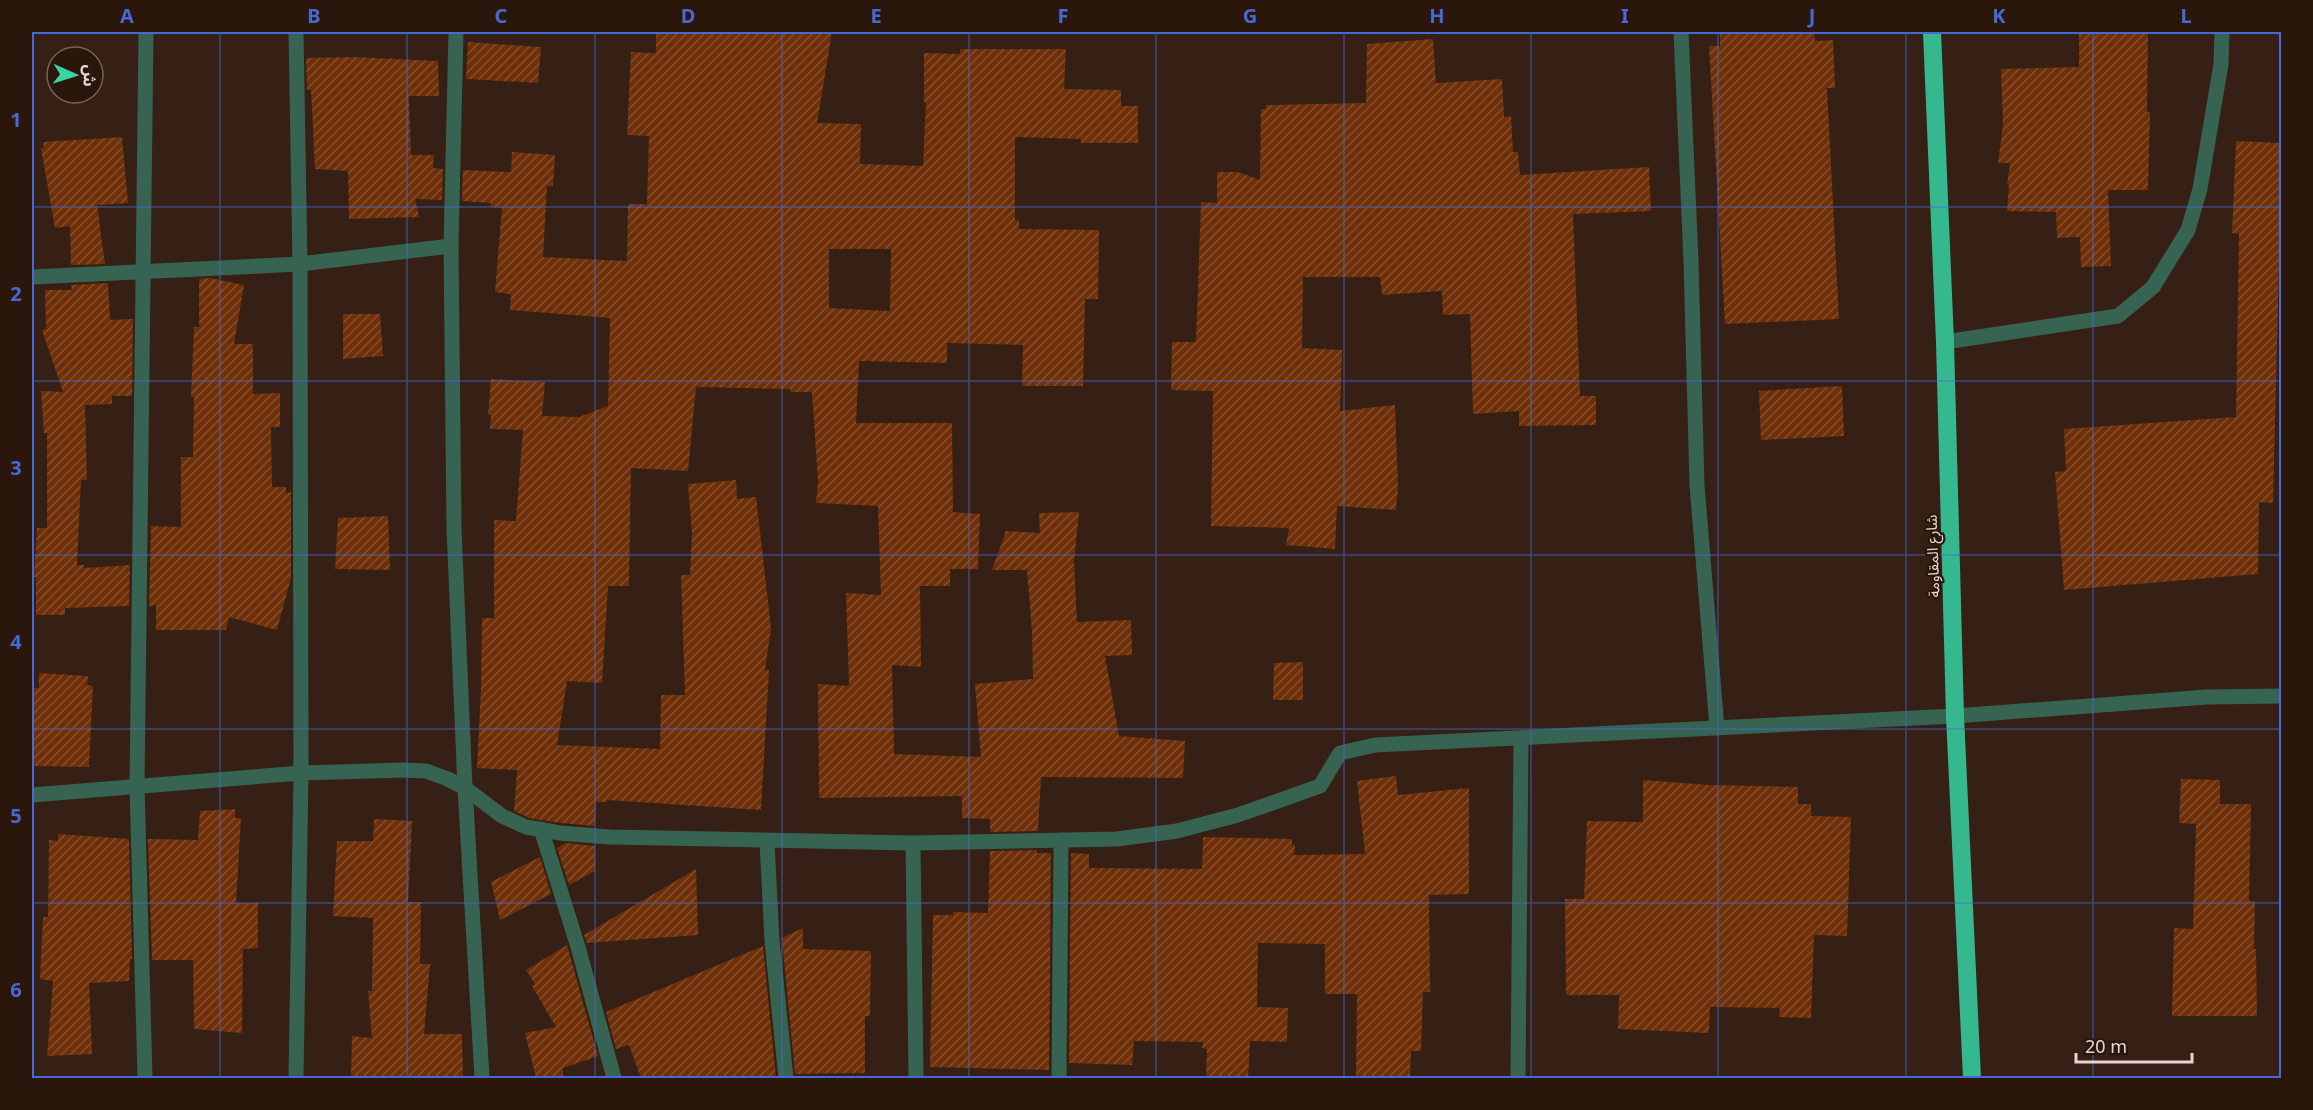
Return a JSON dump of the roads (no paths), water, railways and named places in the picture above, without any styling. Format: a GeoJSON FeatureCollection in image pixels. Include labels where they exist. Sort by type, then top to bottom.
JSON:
{"type":"FeatureCollection","features":[{"type":"Feature","properties":{"kind":"highway","name":"شارع المقاومة"},"geometry":{"type":"LineString","coordinates":[[1932,32],[1945,342],[1955,716],[1972,1078]]}},
{"type":"Feature","properties":{"kind":"street"},"geometry":{"type":"LineString","coordinates":[[146,32],[137,786],[146,1078]]}},
{"type":"Feature","properties":{"kind":"street"},"geometry":{"type":"LineString","coordinates":[[296,32],[300,264],[301,773],[296,1078]]}},
{"type":"Feature","properties":{"kind":"street"},"geometry":{"type":"LineString","coordinates":[[456,32],[450,246],[454,528],[465,788],[482,1078]]}},
{"type":"Feature","properties":{"kind":"street"},"geometry":{"type":"LineString","coordinates":[[1681,32],[1692,261],[1697,485],[1717,728]]}},
{"type":"Feature","properties":{"kind":"street"},"geometry":{"type":"LineString","coordinates":[[1945,342],[2118,316],[2153,287],[2188,230],[2200,189],[2221,64],[2222,32]]}},
{"type":"Feature","properties":{"kind":"street"},"geometry":{"type":"LineString","coordinates":[[32,277],[300,264],[450,246]]}},
{"type":"Feature","properties":{"kind":"street"},"geometry":{"type":"LineString","coordinates":[[32,795],[301,773],[426,771],[465,788],[502,816],[526,827],[610,837],[913,843],[1117,839],[1177,831],[1238,814],[1320,786],[1340,753],[1375,744],[1955,716],[2207,697],[2282,696]]}},
{"type":"Feature","properties":{"kind":"street"},"geometry":{"type":"LineString","coordinates":[[1518,1078],[1521,738]]}},
{"type":"Feature","properties":{"kind":"street"},"geometry":{"type":"LineString","coordinates":[[541,829],[578,947],[614,1078]]}},
{"type":"Feature","properties":{"kind":"street"},"geometry":{"type":"LineString","coordinates":[[1059,1078],[1061,840]]}},
{"type":"Feature","properties":{"kind":"street"},"geometry":{"type":"LineString","coordinates":[[767,841],[772,941],[786,1078]]}},
{"type":"Feature","properties":{"kind":"street"},"geometry":{"type":"LineString","coordinates":[[913,843],[916,1078]]}}]}
